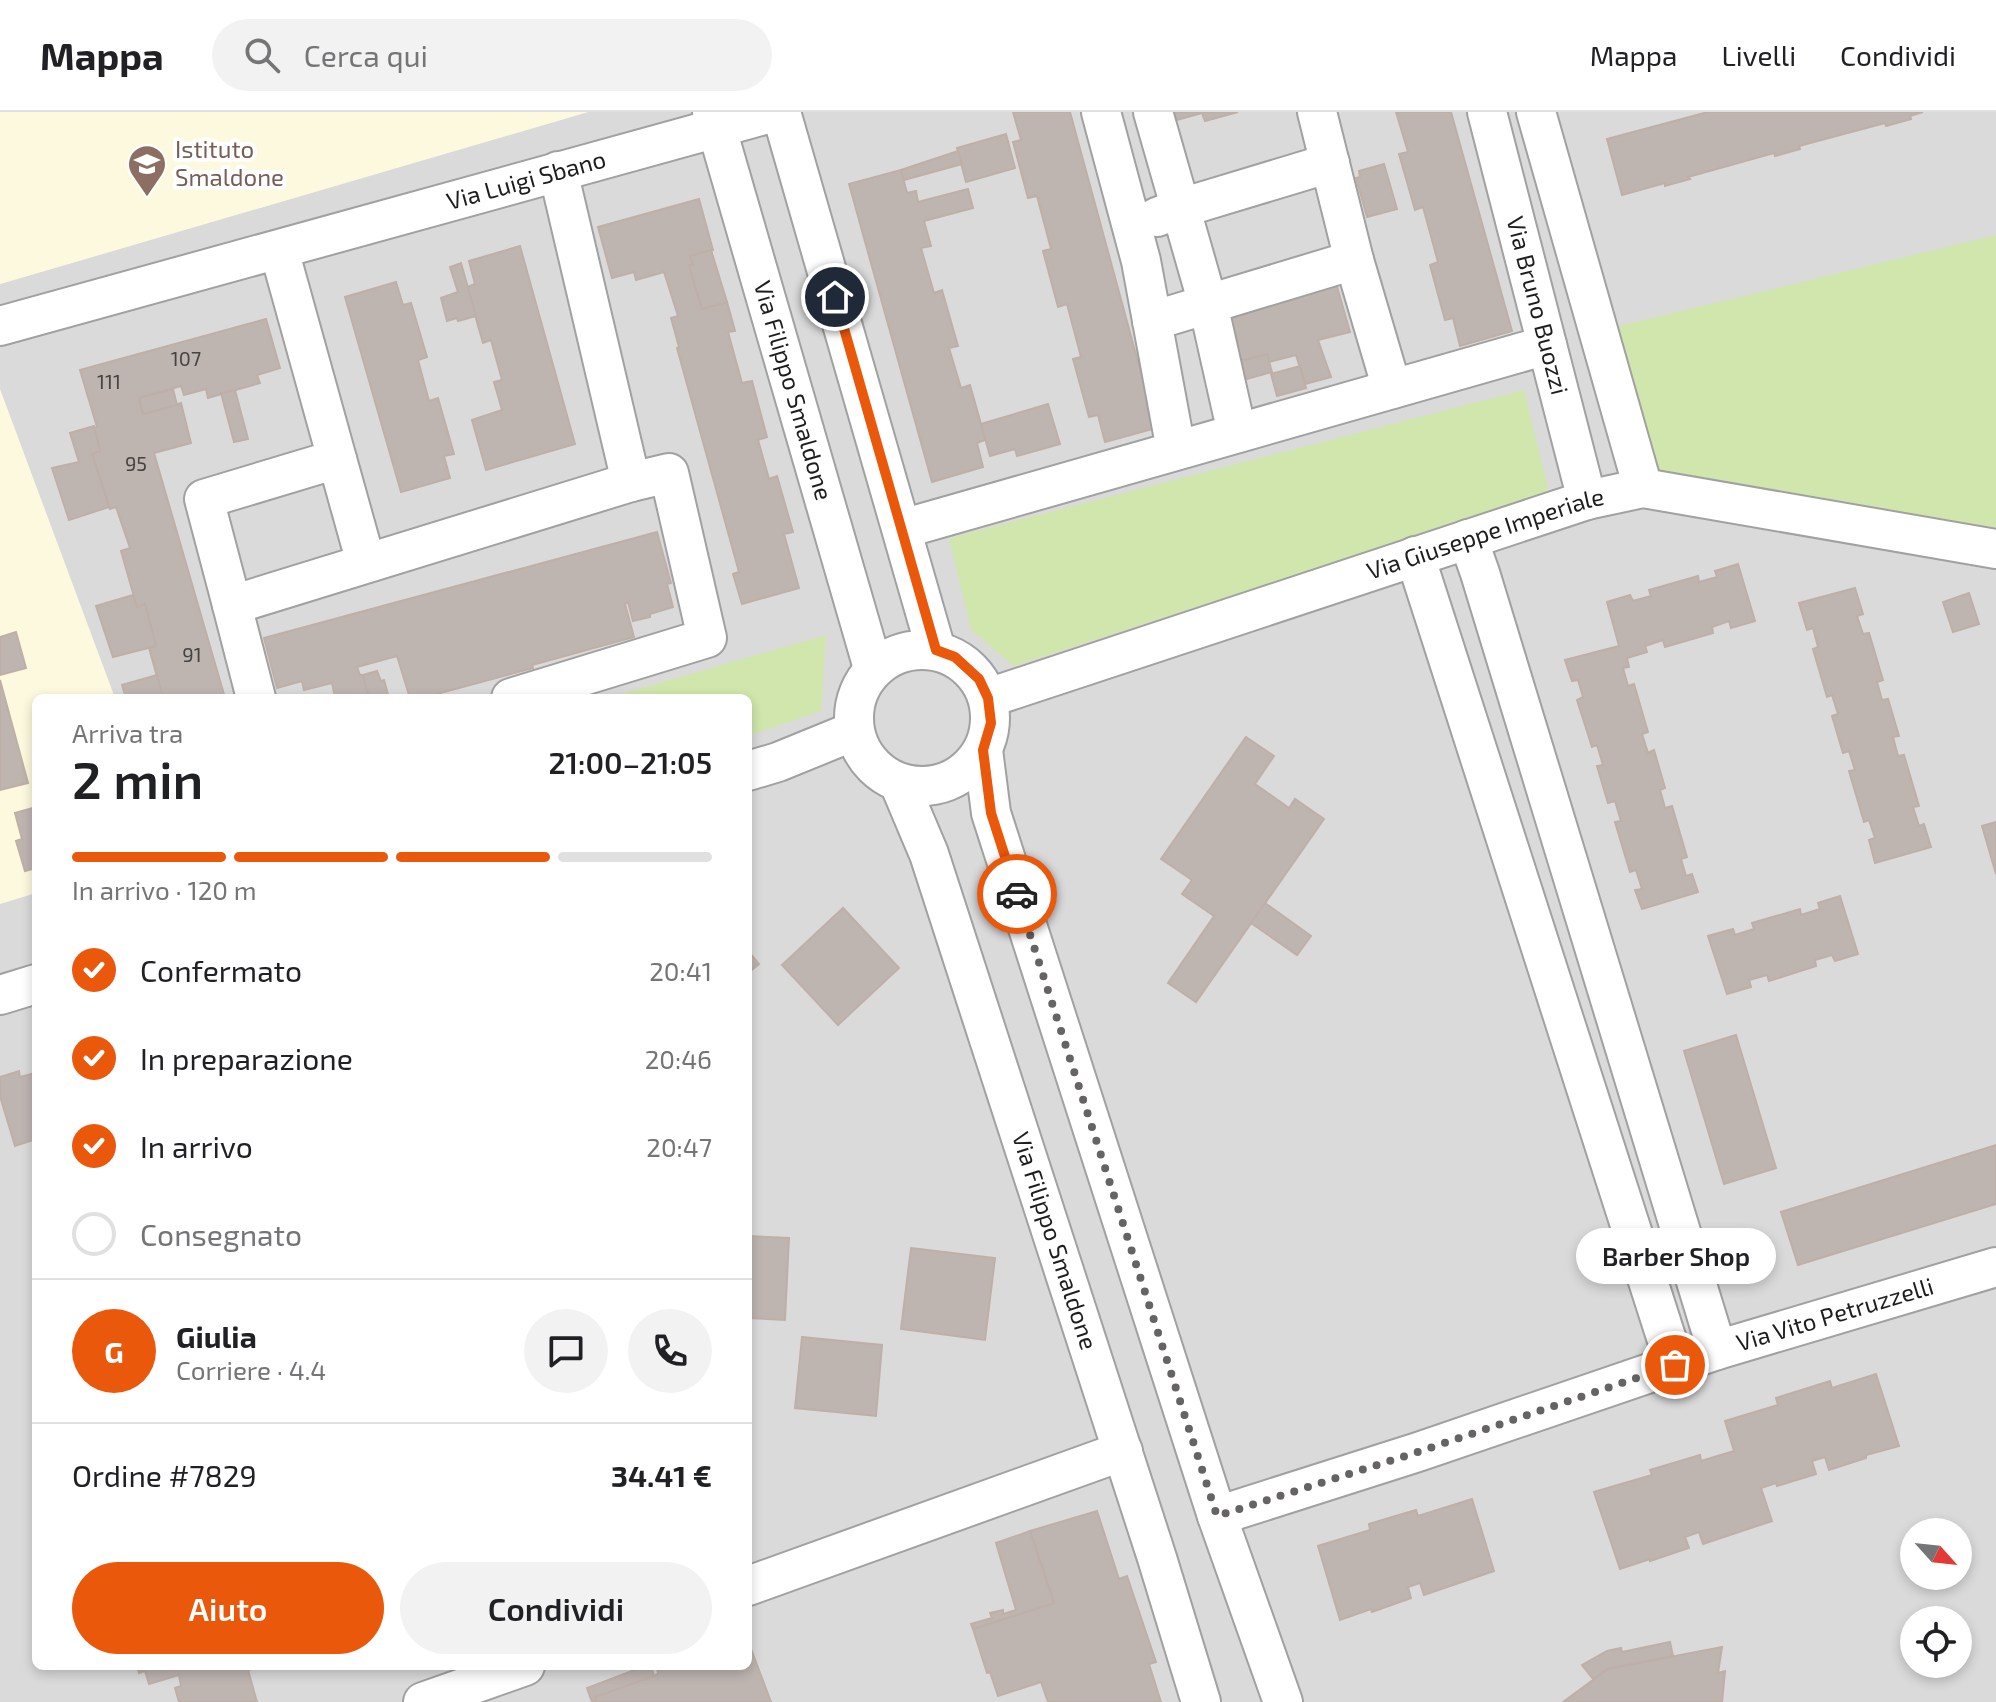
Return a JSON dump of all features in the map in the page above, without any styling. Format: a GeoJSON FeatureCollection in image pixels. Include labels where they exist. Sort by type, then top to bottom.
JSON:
{"type":"FeatureCollection","features":[{"type":"Feature","properties":{"kind":"street","name":"Via Luigi Sbano"},"geometry":{"type":"LineString","coordinates":[[0,326],[558,171],[714,120],[775,112]]}},
{"type":"Feature","properties":{"kind":"street"},"geometry":{"type":"LineString","coordinates":[[781,112],[936,650]]}},
{"type":"Feature","properties":{"kind":"street"},"geometry":{"type":"LineString","coordinates":[[1101,112],[1141,261],[1176,450]]}},
{"type":"Feature","properties":{"kind":"street"},"geometry":{"type":"LineString","coordinates":[[1153,112],[1208,304],[1237,433]]}},
{"type":"Feature","properties":{"kind":"street"},"geometry":{"type":"LineString","coordinates":[[1317,112],[1354,260],[1392,389]]}},
{"type":"Feature","properties":{"kind":"street","name":"Via Bruno Buozzi"},"geometry":{"type":"LineString","coordinates":[[1487,112],[1587,500]]}},
{"type":"Feature","properties":{"kind":"street","name":"Via Bruno Buozzi"},"geometry":{"type":"LineString","coordinates":[[1536,112],[1643,488]]}},
{"type":"Feature","properties":{"kind":"street","name":"Via Filippo Smaldone"},"geometry":{"type":"LineString","coordinates":[[714,120],[873,668]]}},
{"type":"Feature","properties":{"kind":"street"},"geometry":{"type":"LineString","coordinates":[[1132,227],[1181,208],[1330,163]]}},
{"type":"Feature","properties":{"kind":"street"},"geometry":{"type":"LineString","coordinates":[[558,171],[631,482]]}},
{"type":"Feature","properties":{"kind":"street"},"geometry":{"type":"LineString","coordinates":[[279,250],[366,563]]}},
{"type":"Feature","properties":{"kind":"street"},"geometry":{"type":"LineString","coordinates":[[1152,321],[1354,260]]}},
{"type":"Feature","properties":{"kind":"street"},"geometry":{"type":"LineString","coordinates":[[902,529],[1547,345]]}},
{"type":"Feature","properties":{"kind":"street"},"geometry":{"type":"LineString","coordinates":[[255,694],[204,499],[337,459]]}},
{"type":"Feature","properties":{"kind":"street"},"geometry":{"type":"LineString","coordinates":[[232,605],[669,473],[707,638],[524,694]]}},
{"type":"Feature","properties":{"kind":"street","name":"Via Giuseppe Imperiale"},"geometry":{"type":"LineString","coordinates":[[988,698],[1587,500],[1643,488],[1996,549]]}},
{"type":"Feature","properties":{"kind":"street"},"geometry":{"type":"LineString","coordinates":[[1468,539],[1717,1350]]}},
{"type":"Feature","properties":{"kind":"street"},"geometry":{"type":"LineString","coordinates":[[1415,556],[1675,1365]]}},
{"type":"Feature","properties":{"kind":"street"},"geometry":{"type":"LineString","coordinates":[[936,650],[955,657],[979,679],[988,698],[991,723],[983,750],[967,769],[945,783],[917,787],[899,783],[877,771],[865,757],[854,731],[854,708],[861,685],[873,668],[902,652],[936,650]]}},
{"type":"Feature","properties":{"kind":"street"},"geometry":{"type":"LineString","coordinates":[[752,770],[854,731]]}},
{"type":"Feature","properties":{"kind":"street"},"geometry":{"type":"LineString","coordinates":[[983,750],[991,813],[1217,1516],[1283,1702]]}},
{"type":"Feature","properties":{"kind":"street","name":"Via Filippo Smaldone"},"geometry":{"type":"LineString","coordinates":[[899,783],[929,854],[1201,1702]]}},
{"type":"Feature","properties":{"kind":"street"},"geometry":{"type":"LineString","coordinates":[[0,995],[32,985]]}},
{"type":"Feature","properties":{"kind":"street","name":"Via Vito Petruzzelli"},"geometry":{"type":"LineString","coordinates":[[1217,1516],[1433,1447],[1717,1350],[1996,1267]]}},
{"type":"Feature","properties":{"kind":"street"},"geometry":{"type":"LineString","coordinates":[[752,1585],[1123,1451]]}},
{"type":"Feature","properties":{"kind":"street"},"geometry":{"type":"LineString","coordinates":[[440,1699],[515,1670]]}},
{"type":"Feature","properties":{"kind":"shaded area","name":"Istituto Smaldone"},"geometry":{"type":"Polygon","coordinates":[[[0,112],[588,112],[0,284],[0,112]]]}},
{"type":"Feature","properties":{"kind":"shaded area"},"geometry":{"type":"Polygon","coordinates":[[[588,112],[1996,112],[1996,1702],[0,1702],[0,284],[588,112]]]}},
{"type":"Feature","properties":{"kind":"shaded area"},"geometry":{"type":"Polygon","coordinates":[[[0,389],[114,694],[32,694],[32,894],[0,904],[0,389]]]}},
{"type":"Feature","properties":{"kind":"green space"},"geometry":{"type":"Polygon","coordinates":[[[1996,235],[1996,549],[1643,488],[1615,327],[1996,235]]]}},
{"type":"Feature","properties":{"kind":"green space"},"geometry":{"type":"Polygon","coordinates":[[[1524,390],[1549,493],[1014,666],[971,630],[949,538],[1524,390]]]}},
{"type":"Feature","properties":{"kind":"green space"},"geometry":{"type":"Polygon","coordinates":[[[826,635],[821,711],[752,735],[752,694],[621,694],[826,635]]]}},
{"type":"Feature","properties":{"kind":"building"},"geometry":{"type":"Polygon","coordinates":[[[1013,112],[1070,112],[1156,428],[1105,442],[1098,415],[1089,417],[1073,359],[1081,357],[1067,304],[1058,307],[1043,251],[1051,249],[1037,196],[1028,198],[1013,142],[1021,140],[1013,112]]]}},
{"type":"Feature","properties":{"kind":"building"},"geometry":{"type":"Polygon","coordinates":[[[1170,112],[1238,112],[1205,121],[1202,113],[1173,121],[1170,112]]]}},
{"type":"Feature","properties":{"kind":"building"},"geometry":{"type":"Polygon","coordinates":[[[1396,112],[1451,112],[1512,331],[1460,346],[1453,318],[1445,320],[1430,265],[1438,262],[1423,207],[1415,210],[1399,154],[1408,152],[1396,112]]]}},
{"type":"Feature","properties":{"kind":"building"},"geometry":{"type":"Polygon","coordinates":[[[1708,112],[1923,112],[1886,126],[1885,123],[1799,146],[1800,149],[1775,156],[1774,153],[1665,186],[1665,183],[1622,195],[1607,139],[1708,112]]]}},
{"type":"Feature","properties":{"kind":"building"},"geometry":{"type":"Polygon","coordinates":[[[1006,134],[1015,168],[966,182],[957,148],[1006,134]]]}},
{"type":"Feature","properties":{"kind":"building"},"geometry":{"type":"Polygon","coordinates":[[[958,151],[962,164],[904,180],[901,170],[958,151]]]}},
{"type":"Feature","properties":{"kind":"building"},"geometry":{"type":"Polygon","coordinates":[[[1384,164],[1397,209],[1367,217],[1356,178],[1360,177],[1359,171],[1384,164]]]}},
{"type":"Feature","properties":{"kind":"building"},"geometry":{"type":"Polygon","coordinates":[[[901,170],[907,193],[916,191],[918,202],[968,189],[973,208],[924,221],[931,246],[921,248],[934,293],[942,290],[958,346],[949,348],[961,388],[970,385],[985,440],[977,443],[983,467],[932,482],[849,184],[901,170]]]}},
{"type":"Feature","properties":{"kind":"building"},"geometry":{"type":"Polygon","coordinates":[[[699,199],[713,250],[690,256],[693,265],[689,265],[702,309],[727,302],[735,331],[728,332],[742,383],[752,381],[767,437],[758,440],[769,479],[777,476],[793,532],[784,534],[799,588],[742,604],[733,574],[739,572],[677,348],[671,318],[678,316],[664,272],[636,280],[634,272],[612,278],[598,227],[699,199]]]}},
{"type":"Feature","properties":{"kind":"building"},"geometry":{"type":"Polygon","coordinates":[[[520,246],[575,444],[486,470],[472,420],[502,410],[494,382],[502,380],[491,340],[483,343],[467,287],[475,284],[469,261],[520,246]]]}},
{"type":"Feature","properties":{"kind":"building"},"geometry":{"type":"Polygon","coordinates":[[[711,250],[727,302],[702,309],[689,265],[693,265],[690,256],[711,250]]]}},
{"type":"Feature","properties":{"kind":"building"},"geometry":{"type":"Polygon","coordinates":[[[461,263],[476,316],[447,321],[441,298],[458,292],[450,267],[461,263]]]}},
{"type":"Feature","properties":{"kind":"building"},"geometry":{"type":"Polygon","coordinates":[[[396,282],[403,305],[411,303],[427,357],[418,360],[429,401],[438,398],[454,454],[444,456],[450,478],[401,492],[345,297],[396,282]]]}},
{"type":"Feature","properties":{"kind":"building"},"geometry":{"type":"Polygon","coordinates":[[[1336,283],[1350,332],[1318,340],[1331,377],[1305,384],[1296,355],[1269,362],[1267,354],[1238,362],[1225,315],[1336,283]]]}},
{"type":"Feature","properties":{"kind":"building"},"geometry":{"type":"Polygon","coordinates":[[[266,319],[280,368],[257,375],[260,383],[208,398],[206,389],[184,395],[181,386],[139,398],[143,414],[181,403],[191,443],[154,453],[224,694],[162,694],[149,648],[156,646],[145,604],[137,607],[121,551],[130,548],[116,507],[110,509],[92,454],[100,451],[94,428],[97,427],[80,370],[266,319]]]}},
{"type":"Feature","properties":{"kind":"building"},"geometry":{"type":"Polygon","coordinates":[[[1267,354],[1272,372],[1243,380],[1238,362],[1267,354]]]}},
{"type":"Feature","properties":{"kind":"building"},"geometry":{"type":"Polygon","coordinates":[[[1300,366],[1306,388],[1277,396],[1271,374],[1300,366]]]}},
{"type":"Feature","properties":{"kind":"building"},"geometry":{"type":"Polygon","coordinates":[[[173,389],[177,405],[143,414],[139,398],[173,389]]]}},
{"type":"Feature","properties":{"kind":"building"},"geometry":{"type":"Polygon","coordinates":[[[235,390],[248,439],[234,442],[221,393],[235,390]]]}},
{"type":"Feature","properties":{"kind":"building"},"geometry":{"type":"Polygon","coordinates":[[[1048,404],[1060,444],[1017,456],[1015,449],[990,456],[981,424],[1048,404]]]}},
{"type":"Feature","properties":{"kind":"building"},"geometry":{"type":"Polygon","coordinates":[[[94,426],[100,451],[92,454],[109,507],[69,520],[52,468],[79,462],[70,433],[94,426]]]}},
{"type":"Feature","properties":{"kind":"building"},"geometry":{"type":"Polygon","coordinates":[[[657,532],[671,583],[667,584],[673,607],[633,621],[628,602],[625,604],[634,637],[437,694],[409,694],[397,656],[357,667],[363,675],[368,694],[334,694],[332,683],[304,690],[302,681],[277,688],[264,638],[657,532]]]}},
{"type":"Feature","properties":{"kind":"building"},"geometry":{"type":"Polygon","coordinates":[[[1738,564],[1755,621],[1731,628],[1729,621],[1712,627],[1713,633],[1665,647],[1663,640],[1645,646],[1647,652],[1627,658],[1629,667],[1623,668],[1628,686],[1634,684],[1648,732],[1642,734],[1648,753],[1654,750],[1665,788],[1660,790],[1665,808],[1672,806],[1687,857],[1681,859],[1686,876],[1692,874],[1698,892],[1642,909],[1635,890],[1642,889],[1636,870],[1630,872],[1615,822],[1621,821],[1615,801],[1608,803],[1597,766],[1603,765],[1597,745],[1592,747],[1577,700],[1583,697],[1578,680],[1572,681],[1565,660],[1619,646],[1607,602],[1630,595],[1633,601],[1651,596],[1649,590],[1698,576],[1699,582],[1717,577],[1715,571],[1738,564]]]}},
{"type":"Feature","properties":{"kind":"building"},"geometry":{"type":"Polygon","coordinates":[[[1855,588],[1863,614],[1857,616],[1863,634],[1869,633],[1883,680],[1877,682],[1882,700],[1888,699],[1899,736],[1893,737],[1898,756],[1904,755],[1919,806],[1913,807],[1919,826],[1924,824],[1931,847],[1875,863],[1869,840],[1875,838],[1869,820],[1864,822],[1849,771],[1855,770],[1849,751],[1843,753],[1832,716],[1838,714],[1832,695],[1827,697],[1813,649],[1818,647],[1813,628],[1807,630],[1799,603],[1855,588]]]}},
{"type":"Feature","properties":{"kind":"building"},"geometry":{"type":"Polygon","coordinates":[[[1969,593],[1979,624],[1953,632],[1943,602],[1969,593]]]}},
{"type":"Feature","properties":{"kind":"building"},"geometry":{"type":"Polygon","coordinates":[[[133,595],[137,607],[145,604],[156,646],[113,657],[96,606],[133,595]]]}},
{"type":"Feature","properties":{"kind":"building"},"geometry":{"type":"Polygon","coordinates":[[[16,632],[26,668],[0,675],[0,637],[16,632]]]}},
{"type":"Feature","properties":{"kind":"building"},"geometry":{"type":"Polygon","coordinates":[[[377,671],[381,681],[384,680],[388,694],[368,694],[363,675],[377,671]]]}},
{"type":"Feature","properties":{"kind":"building"},"geometry":{"type":"Polygon","coordinates":[[[157,675],[162,694],[125,694],[122,685],[157,675]]]}},
{"type":"Feature","properties":{"kind":"building"},"geometry":{"type":"Polygon","coordinates":[[[0,680],[28,783],[0,790],[0,680]]]}},
{"type":"Feature","properties":{"kind":"building"},"geometry":{"type":"Polygon","coordinates":[[[1246,737],[1274,756],[1255,784],[1289,808],[1295,799],[1324,819],[1196,1002],[1168,983],[1214,916],[1182,894],[1192,880],[1161,859],[1246,737]]]}},
{"type":"Feature","properties":{"kind":"building"},"geometry":{"type":"Polygon","coordinates":[[[32,808],[32,869],[25,871],[16,841],[22,839],[15,813],[32,808]]]}},
{"type":"Feature","properties":{"kind":"building"},"geometry":{"type":"Polygon","coordinates":[[[1996,822],[1996,874],[1982,826],[1996,822]]]}},
{"type":"Feature","properties":{"kind":"building"},"geometry":{"type":"Polygon","coordinates":[[[1840,896],[1858,954],[1835,961],[1832,955],[1815,960],[1816,966],[1769,981],[1767,975],[1749,980],[1751,987],[1727,994],[1708,936],[1733,929],[1735,935],[1754,929],[1752,923],[1800,909],[1801,915],[1820,909],[1818,903],[1840,896]]]}},
{"type":"Feature","properties":{"kind":"building"},"geometry":{"type":"Polygon","coordinates":[[[1265,903],[1311,936],[1297,955],[1251,923],[1265,903]]]}},
{"type":"Feature","properties":{"kind":"building"},"geometry":{"type":"Polygon","coordinates":[[[843,908],[899,968],[838,1025],[782,965],[843,908]]]}},
{"type":"Feature","properties":{"kind":"building"},"geometry":{"type":"Polygon","coordinates":[[[752,956],[759,964],[752,970],[752,956]]]}},
{"type":"Feature","properties":{"kind":"building"},"geometry":{"type":"Polygon","coordinates":[[[1736,1035],[1776,1168],[1724,1184],[1684,1051],[1736,1035]]]}},
{"type":"Feature","properties":{"kind":"building"},"geometry":{"type":"Polygon","coordinates":[[[19,1071],[20,1077],[32,1074],[32,1140],[15,1146],[0,1096],[0,1077],[19,1071]]]}},
{"type":"Feature","properties":{"kind":"building"},"geometry":{"type":"Polygon","coordinates":[[[1996,1145],[1996,1204],[1798,1265],[1781,1212],[1996,1145]]]}},
{"type":"Feature","properties":{"kind":"building"},"geometry":{"type":"Polygon","coordinates":[[[752,1236],[789,1238],[785,1320],[752,1318],[752,1236]]]}},
{"type":"Feature","properties":{"kind":"building"},"geometry":{"type":"Polygon","coordinates":[[[911,1248],[995,1258],[985,1340],[901,1329],[911,1248]]]}},
{"type":"Feature","properties":{"kind":"building"},"geometry":{"type":"Polygon","coordinates":[[[802,1337],[882,1345],[876,1416],[795,1408],[802,1337]]]}},
{"type":"Feature","properties":{"kind":"building"},"geometry":{"type":"Polygon","coordinates":[[[1876,1374],[1899,1446],[1829,1470],[1825,1457],[1812,1461],[1816,1474],[1761,1488],[1772,1521],[1703,1544],[1699,1532],[1685,1537],[1689,1548],[1620,1569],[1594,1492],[1652,1475],[1650,1470],[1700,1455],[1701,1461],[1734,1451],[1725,1421],[1778,1405],[1776,1398],[1830,1381],[1832,1388],[1876,1374]]]}},
{"type":"Feature","properties":{"kind":"building"},"geometry":{"type":"Polygon","coordinates":[[[1472,1499],[1494,1571],[1424,1595],[1420,1583],[1408,1587],[1411,1598],[1340,1620],[1318,1546],[1370,1530],[1369,1524],[1416,1510],[1418,1516],[1472,1499]]]}},
{"type":"Feature","properties":{"kind":"building"},"geometry":{"type":"Polygon","coordinates":[[[1097,1511],[1119,1579],[1127,1576],[1156,1662],[1149,1664],[1161,1702],[1048,1702],[1041,1682],[998,1696],[973,1629],[1054,1603],[1030,1531],[1097,1511]]]}},
{"type":"Feature","properties":{"kind":"building"},"geometry":{"type":"Polygon","coordinates":[[[1030,1531],[1054,1603],[973,1629],[971,1624],[992,1618],[990,1613],[1003,1610],[1003,1614],[1016,1610],[996,1543],[1030,1531]]]}},
{"type":"Feature","properties":{"kind":"building"},"geometry":{"type":"Polygon","coordinates":[[[1670,1642],[1673,1656],[1608,1669],[1593,1679],[1582,1665],[1607,1651],[1621,1648],[1622,1652],[1670,1642]]]}},
{"type":"Feature","properties":{"kind":"building"},"geometry":{"type":"Polygon","coordinates":[[[1722,1647],[1718,1673],[1725,1671],[1722,1702],[1563,1702],[1608,1669],[1722,1647]]]}},
{"type":"Feature","properties":{"kind":"building"},"geometry":{"type":"Polygon","coordinates":[[[752,1652],[771,1702],[597,1702],[595,1697],[658,1674],[658,1670],[752,1670],[752,1652]]]}},
{"type":"Feature","properties":{"kind":"building"},"geometry":{"type":"Polygon","coordinates":[[[138,1670],[248,1670],[257,1702],[179,1702],[175,1688],[181,1686],[179,1675],[149,1684],[145,1671],[139,1673],[138,1670]]]}},
{"type":"Feature","properties":{"kind":"building"},"geometry":{"type":"Polygon","coordinates":[[[634,1670],[652,1670],[654,1676],[595,1697],[597,1702],[592,1702],[587,1688],[634,1670]]]}},
{"type":"Feature","properties":{"kind":"way so far"},"geometry":{"type":"LineString","coordinates":[[1017,894],[1217,1516],[1675,1365]]}},
{"type":"Feature","properties":{"kind":"place","name":"Istituto Smaldone"},"geometry":{"type":"Point","coordinates":[147,198]}},
{"type":"Feature","properties":{"kind":"place","name":"Barber Shop"},"geometry":{"type":"Point","coordinates":[1675,1365]}},
{"type":"Feature","properties":{"kind":"route"},"geometry":{"type":"LineString","coordinates":[[835,297],[936,650],[955,657],[979,679],[988,698],[991,723],[983,750],[991,813],[1017,894]]}}]}
